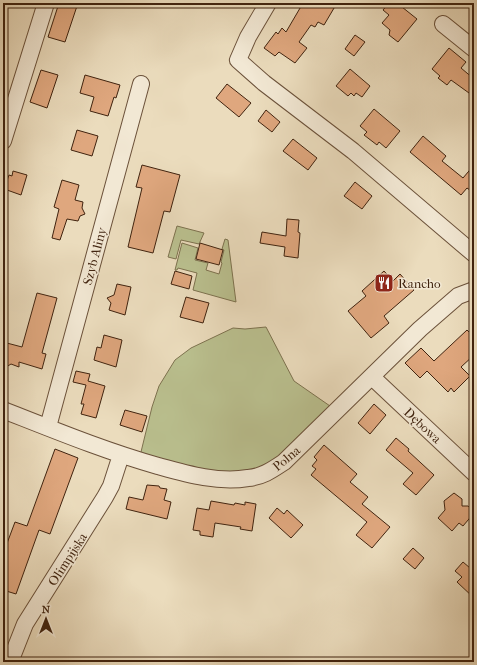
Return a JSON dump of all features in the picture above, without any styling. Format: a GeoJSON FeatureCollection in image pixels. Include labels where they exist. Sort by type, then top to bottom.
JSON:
{"type":"FeatureCollection","features":[{"type":"Feature","properties":{"kind":"street"},"geometry":{"type":"LineString","coordinates":[[3,142],[46,3]]}},
{"type":"Feature","properties":{"kind":"street"},"geometry":{"type":"LineString","coordinates":[[268,3],[248,37],[238,60],[264,83],[352,151],[474,254]]}},
{"type":"Feature","properties":{"kind":"street"},"geometry":{"type":"LineString","coordinates":[[443,24],[474,49]]}},
{"type":"Feature","properties":{"kind":"street","name":"Szyb Aliny"},"geometry":{"type":"LineString","coordinates":[[48,427],[141,84]]}},
{"type":"Feature","properties":{"kind":"street","name":"Polna"},"geometry":{"type":"LineString","coordinates":[[3,410],[121,455],[191,475],[226,480],[249,478],[268,473],[284,462],[420,329],[458,296],[474,290]]}},
{"type":"Feature","properties":{"kind":"street","name":"Dębowa"},"geometry":{"type":"LineString","coordinates":[[372,377],[474,473]]}},
{"type":"Feature","properties":{"kind":"street","name":"Olimpijska"},"geometry":{"type":"LineString","coordinates":[[10,662],[25,624],[111,486],[121,455]]}},
{"type":"Feature","properties":{"kind":"green space"},"geometry":{"type":"Polygon","coordinates":[[[177,226],[204,233],[199,244],[181,240],[176,259],[168,257],[177,226]]]}},
{"type":"Feature","properties":{"kind":"green space"},"geometry":{"type":"Polygon","coordinates":[[[225,239],[228,240],[236,302],[193,290],[197,273],[178,268],[175,270],[182,243],[198,248],[195,260],[208,263],[206,270],[219,274],[224,250],[222,249],[225,239]]]}},
{"type":"Feature","properties":{"kind":"green space"},"geometry":{"type":"Polygon","coordinates":[[[266,327],[294,381],[330,406],[266,469],[250,472],[218,473],[187,468],[140,456],[152,407],[159,386],[175,360],[191,348],[233,328],[245,329],[266,327]]]}},
{"type":"Feature","properties":{"kind":"building"},"geometry":{"type":"Polygon","coordinates":[[[59,3],[77,6],[65,42],[48,37],[59,3]]]}},
{"type":"Feature","properties":{"kind":"building"},"geometry":{"type":"Polygon","coordinates":[[[303,3],[337,3],[324,25],[318,22],[315,27],[311,25],[299,42],[307,48],[295,63],[279,52],[275,56],[264,48],[276,32],[278,34],[282,28],[286,32],[303,3]]]}},
{"type":"Feature","properties":{"kind":"building"},"geometry":{"type":"Polygon","coordinates":[[[389,3],[397,3],[417,19],[398,42],[389,35],[390,30],[382,23],[389,15],[383,10],[389,3]]]}},
{"type":"Feature","properties":{"kind":"building"},"geometry":{"type":"Polygon","coordinates":[[[355,35],[365,42],[354,56],[345,49],[355,35]]]}},
{"type":"Feature","properties":{"kind":"building"},"geometry":{"type":"Polygon","coordinates":[[[449,48],[466,62],[461,68],[474,79],[474,87],[469,93],[451,80],[447,85],[438,78],[440,76],[432,69],[449,48]]]}},
{"type":"Feature","properties":{"kind":"building"},"geometry":{"type":"Polygon","coordinates":[[[350,69],[370,86],[362,97],[356,93],[354,96],[351,93],[348,96],[336,86],[350,69]]]}},
{"type":"Feature","properties":{"kind":"building"},"geometry":{"type":"Polygon","coordinates":[[[41,70],[58,75],[47,108],[30,102],[41,70]]]}},
{"type":"Feature","properties":{"kind":"building"},"geometry":{"type":"Polygon","coordinates":[[[85,75],[120,85],[116,98],[114,97],[108,116],[90,111],[94,97],[80,93],[85,75]]]}},
{"type":"Feature","properties":{"kind":"building"},"geometry":{"type":"Polygon","coordinates":[[[227,84],[251,103],[239,117],[216,98],[227,84]]]}},
{"type":"Feature","properties":{"kind":"building"},"geometry":{"type":"Polygon","coordinates":[[[374,109],[400,131],[386,148],[379,142],[377,145],[364,135],[367,132],[360,126],[374,109]]]}},
{"type":"Feature","properties":{"kind":"building"},"geometry":{"type":"Polygon","coordinates":[[[266,110],[280,122],[272,132],[258,121],[266,110]]]}},
{"type":"Feature","properties":{"kind":"building"},"geometry":{"type":"Polygon","coordinates":[[[77,130],[98,136],[92,156],[71,150],[77,130]]]}},
{"type":"Feature","properties":{"kind":"building"},"geometry":{"type":"Polygon","coordinates":[[[423,136],[446,156],[442,161],[463,178],[474,165],[474,193],[467,188],[461,195],[410,152],[423,136]]]}},
{"type":"Feature","properties":{"kind":"building"},"geometry":{"type":"Polygon","coordinates":[[[293,139],[317,158],[308,170],[283,151],[293,139]]]}},
{"type":"Feature","properties":{"kind":"building"},"geometry":{"type":"Polygon","coordinates":[[[142,165],[180,175],[170,212],[164,211],[153,253],[128,247],[142,188],[136,187],[142,165]]]}},
{"type":"Feature","properties":{"kind":"building"},"geometry":{"type":"Polygon","coordinates":[[[13,171],[27,175],[21,195],[7,190],[5,186],[9,175],[12,176],[13,171]]]}},
{"type":"Feature","properties":{"kind":"building"},"geometry":{"type":"Polygon","coordinates":[[[62,180],[79,185],[75,200],[83,202],[82,208],[85,214],[80,216],[78,221],[67,219],[60,240],[52,238],[59,209],[54,207],[62,180]]]}},
{"type":"Feature","properties":{"kind":"building"},"geometry":{"type":"Polygon","coordinates":[[[355,182],[372,196],[362,209],[344,196],[355,182]]]}},
{"type":"Feature","properties":{"kind":"building"},"geometry":{"type":"Polygon","coordinates":[[[287,219],[299,220],[298,232],[300,233],[298,258],[284,256],[285,247],[260,243],[262,232],[286,236],[287,219]]]}},
{"type":"Feature","properties":{"kind":"building"},"geometry":{"type":"Polygon","coordinates":[[[200,243],[223,250],[219,265],[196,259],[200,243]]]}},
{"type":"Feature","properties":{"kind":"building"},"geometry":{"type":"Polygon","coordinates":[[[175,271],[192,276],[189,289],[171,284],[175,271]]]}},
{"type":"Feature","properties":{"kind":"building"},"geometry":{"type":"Polygon","coordinates":[[[384,271],[393,281],[400,274],[414,290],[384,316],[389,323],[371,338],[348,311],[366,296],[362,291],[384,271]]]}},
{"type":"Feature","properties":{"kind":"building"},"geometry":{"type":"Polygon","coordinates":[[[117,284],[131,287],[125,315],[109,310],[111,303],[107,298],[114,295],[117,284]]]}},
{"type":"Feature","properties":{"kind":"building"},"geometry":{"type":"Polygon","coordinates":[[[37,293],[57,298],[42,353],[46,354],[42,369],[19,362],[19,367],[11,364],[3,369],[3,342],[22,347],[37,293]]]}},
{"type":"Feature","properties":{"kind":"building"},"geometry":{"type":"Polygon","coordinates":[[[186,297],[209,303],[203,323],[180,317],[186,297]]]}},
{"type":"Feature","properties":{"kind":"building"},"geometry":{"type":"Polygon","coordinates":[[[467,330],[474,337],[474,355],[461,367],[470,376],[454,392],[451,388],[448,392],[427,371],[420,378],[405,363],[421,348],[434,361],[467,330]]]}},
{"type":"Feature","properties":{"kind":"building"},"geometry":{"type":"Polygon","coordinates":[[[104,335],[122,340],[116,367],[94,360],[97,347],[101,348],[104,335]]]}},
{"type":"Feature","properties":{"kind":"building"},"geometry":{"type":"Polygon","coordinates":[[[76,371],[90,374],[88,381],[105,386],[96,418],[81,414],[84,404],[81,404],[86,385],[73,382],[76,371]]]}},
{"type":"Feature","properties":{"kind":"building"},"geometry":{"type":"Polygon","coordinates":[[[374,404],[386,415],[370,434],[358,423],[374,404]]]}},
{"type":"Feature","properties":{"kind":"building"},"geometry":{"type":"Polygon","coordinates":[[[125,410],[147,416],[142,432],[120,425],[125,410]]]}},
{"type":"Feature","properties":{"kind":"building"},"geometry":{"type":"Polygon","coordinates":[[[396,438],[434,475],[416,495],[403,484],[413,473],[386,450],[396,438]]]}},
{"type":"Feature","properties":{"kind":"building"},"geometry":{"type":"Polygon","coordinates":[[[324,445],[357,474],[350,482],[368,497],[362,504],[390,527],[372,548],[356,535],[367,522],[311,475],[316,469],[312,466],[317,460],[314,457],[324,445]]]}},
{"type":"Feature","properties":{"kind":"building"},"geometry":{"type":"Polygon","coordinates":[[[55,449],[78,458],[50,534],[39,530],[16,594],[3,590],[3,554],[15,522],[27,526],[55,449]]]}},
{"type":"Feature","properties":{"kind":"building"},"geometry":{"type":"Polygon","coordinates":[[[147,485],[159,486],[160,488],[167,489],[164,500],[171,502],[167,519],[126,509],[129,497],[143,500],[147,485]]]}},
{"type":"Feature","properties":{"kind":"building"},"geometry":{"type":"Polygon","coordinates":[[[454,493],[462,499],[462,506],[468,506],[474,511],[474,513],[463,526],[459,523],[452,531],[438,518],[445,510],[444,501],[454,493]]]}},
{"type":"Feature","properties":{"kind":"building"},"geometry":{"type":"Polygon","coordinates":[[[211,501],[234,505],[235,503],[245,505],[245,502],[256,504],[252,531],[240,529],[241,527],[215,523],[213,537],[200,535],[200,531],[193,530],[197,508],[209,510],[211,501]]]}},
{"type":"Feature","properties":{"kind":"building"},"geometry":{"type":"Polygon","coordinates":[[[277,508],[284,514],[287,510],[303,525],[291,538],[269,518],[277,508]]]}},
{"type":"Feature","properties":{"kind":"building"},"geometry":{"type":"Polygon","coordinates":[[[413,548],[424,558],[415,569],[403,559],[413,548]]]}},
{"type":"Feature","properties":{"kind":"building"},"geometry":{"type":"Polygon","coordinates":[[[463,562],[470,568],[474,563],[474,598],[457,582],[462,577],[455,571],[463,562]]]}},
{"type":"Feature","properties":{"kind":"place","name":"Rancho"},"geometry":{"type":"Point","coordinates":[384,283]}}]}
